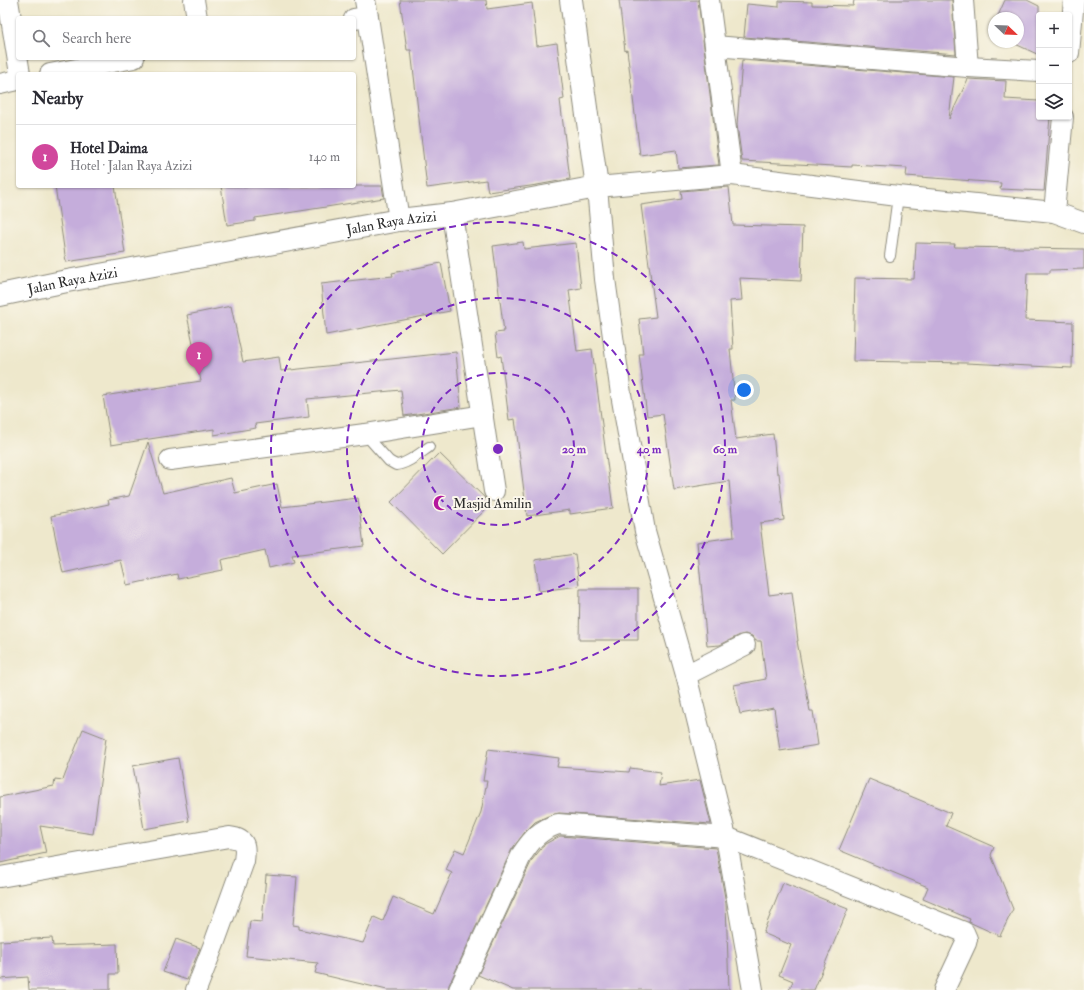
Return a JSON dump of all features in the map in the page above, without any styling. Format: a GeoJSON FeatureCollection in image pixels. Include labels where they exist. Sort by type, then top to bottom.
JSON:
{"type":"FeatureCollection","features":[{"type":"Feature","properties":{"kind":"street"},"geometry":{"type":"LineString","coordinates":[[8,0],[16,49]]}},
{"type":"Feature","properties":{"kind":"street"},"geometry":{"type":"LineString","coordinates":[[194,0],[197,16]]}},
{"type":"Feature","properties":{"kind":"street"},"geometry":{"type":"LineString","coordinates":[[571,0],[598,187],[606,280],[619,378],[645,532],[686,675],[726,837],[753,990]]}},
{"type":"Feature","properties":{"kind":"street"},"geometry":{"type":"LineString","coordinates":[[709,0],[732,175]]}},
{"type":"Feature","properties":{"kind":"street"},"geometry":{"type":"LineString","coordinates":[[963,0],[968,67]]}},
{"type":"Feature","properties":{"kind":"street"},"geometry":{"type":"LineString","coordinates":[[1069,48],[1074,0]]}},
{"type":"Feature","properties":{"kind":"street"},"geometry":{"type":"LineString","coordinates":[[362,12],[399,220]]}},
{"type":"Feature","properties":{"kind":"street"},"geometry":{"type":"LineString","coordinates":[[715,46],[968,67],[1036,71]]}},
{"type":"Feature","properties":{"kind":"street"},"geometry":{"type":"LineString","coordinates":[[18,60],[20,72]]}},
{"type":"Feature","properties":{"kind":"street"},"geometry":{"type":"LineString","coordinates":[[60,72],[124,60]]}},
{"type":"Feature","properties":{"kind":"street"},"geometry":{"type":"LineString","coordinates":[[0,84],[16,80]]}},
{"type":"Feature","properties":{"kind":"street"},"geometry":{"type":"LineString","coordinates":[[1054,212],[1063,120]]}},
{"type":"Feature","properties":{"kind":"street"},"geometry":{"type":"LineString","coordinates":[[598,187],[732,175],[898,196],[1054,212],[1084,222]]}},
{"type":"Feature","properties":{"kind":"street","name":"Jalan Raya Azizi"},"geometry":{"type":"LineString","coordinates":[[0,295],[67,281],[399,220],[452,214],[598,187]]}},
{"type":"Feature","properties":{"kind":"street"},"geometry":{"type":"LineString","coordinates":[[452,214],[494,491]]}},
{"type":"Feature","properties":{"kind":"street"},"geometry":{"type":"LineString","coordinates":[[170,460],[365,434],[483,416]]}},
{"type":"Feature","properties":{"kind":"street"},"geometry":{"type":"LineString","coordinates":[[686,675],[745,646]]}},
{"type":"Feature","properties":{"kind":"street"},"geometry":{"type":"LineString","coordinates":[[459,990],[522,854],[531,840],[546,828],[558,824],[726,837],[964,932],[967,939],[966,943],[944,990]]}},
{"type":"Feature","properties":{"kind":"street"},"geometry":{"type":"LineString","coordinates":[[0,877],[229,837],[241,840],[245,846],[244,861],[196,990]]}},
{"type":"Feature","properties":{"kind":"lane"},"geometry":{"type":"LineString","coordinates":[[890,256],[898,196]]}},
{"type":"Feature","properties":{"kind":"lane"},"geometry":{"type":"LineString","coordinates":[[365,434],[389,461],[396,466],[429,447]]}},
{"type":"Feature","properties":{"kind":"building"},"geometry":{"type":"Polygon","coordinates":[[[400,0],[486,0],[487,9],[532,3],[537,46],[557,43],[564,99],[560,100],[570,179],[488,192],[486,180],[427,188],[411,50],[407,50],[400,0]]]}},
{"type":"Feature","properties":{"kind":"building"},"geometry":{"type":"Polygon","coordinates":[[[619,0],[698,0],[719,165],[678,168],[676,150],[640,155],[627,50],[625,51],[619,0]]]}},
{"type":"Feature","properties":{"kind":"building"},"geometry":{"type":"Polygon","coordinates":[[[854,0],[952,0],[956,54],[744,37],[747,4],[779,7],[779,1],[812,2],[812,5],[853,6],[854,0]]]}},
{"type":"Feature","properties":{"kind":"building"},"geometry":{"type":"Polygon","coordinates":[[[1005,0],[1027,0],[1039,6],[1039,12],[1036,12],[1036,54],[1024,48],[1024,12],[1000,12],[1005,0]]]}},
{"type":"Feature","properties":{"kind":"building"},"geometry":{"type":"Polygon","coordinates":[[[742,60],[954,77],[949,119],[968,79],[1006,81],[1005,99],[1036,101],[1036,120],[1050,120],[1044,191],[1000,189],[1001,183],[906,176],[907,168],[852,165],[852,167],[742,161],[737,125],[742,60]]]}},
{"type":"Feature","properties":{"kind":"building"},"geometry":{"type":"Polygon","coordinates":[[[356,186],[382,186],[384,198],[255,218],[255,221],[227,225],[221,188],[356,188],[356,186]]]}},
{"type":"Feature","properties":{"kind":"building"},"geometry":{"type":"Polygon","coordinates":[[[729,187],[733,225],[803,227],[801,281],[740,278],[742,300],[730,301],[733,349],[730,349],[735,400],[731,400],[736,439],[773,434],[784,520],[760,523],[769,595],[792,592],[797,641],[810,711],[813,711],[818,745],[780,751],[774,708],[740,714],[734,685],[766,679],[761,641],[756,641],[752,636],[745,634],[720,645],[707,646],[697,542],[734,537],[729,481],[674,490],[663,414],[647,416],[639,354],[643,354],[639,319],[656,317],[641,205],[682,199],[681,191],[729,187]]]}},
{"type":"Feature","properties":{"kind":"building"},"geometry":{"type":"Polygon","coordinates":[[[55,188],[115,188],[125,253],[66,262],[55,188]]]}},
{"type":"Feature","properties":{"kind":"building"},"geometry":{"type":"Polygon","coordinates":[[[523,242],[524,249],[576,243],[581,288],[569,290],[577,351],[592,349],[613,508],[570,514],[570,510],[527,516],[515,419],[509,420],[501,356],[498,357],[495,333],[504,332],[493,246],[523,242]]]}},
{"type":"Feature","properties":{"kind":"building"},"geometry":{"type":"Polygon","coordinates":[[[916,243],[955,244],[954,247],[1084,249],[1084,269],[1050,270],[1050,273],[1027,273],[1025,320],[1073,322],[1072,368],[966,363],[853,361],[855,278],[914,279],[916,243]]]}},
{"type":"Feature","properties":{"kind":"building"},"geometry":{"type":"Polygon","coordinates":[[[441,263],[450,311],[326,335],[321,284],[393,276],[392,273],[441,263]]]}},
{"type":"Feature","properties":{"kind":"building"},"geometry":{"type":"Polygon","coordinates":[[[231,306],[243,362],[279,357],[281,371],[456,352],[461,407],[404,416],[401,390],[307,399],[309,417],[255,424],[256,428],[214,435],[214,429],[111,445],[103,396],[201,381],[187,315],[231,306]]]}},
{"type":"Feature","properties":{"kind":"building"},"geometry":{"type":"Polygon","coordinates":[[[148,442],[163,493],[231,478],[235,493],[277,484],[282,507],[358,498],[364,546],[292,555],[294,562],[269,568],[265,550],[221,560],[223,570],[178,579],[177,574],[127,585],[121,560],[63,573],[51,516],[109,504],[108,500],[129,496],[148,442]]]}},
{"type":"Feature","properties":{"kind":"building","name":"Masjid Amilin"},"geometry":{"type":"Polygon","coordinates":[[[439,453],[491,504],[442,554],[391,502],[439,453]]]}},
{"type":"Feature","properties":{"kind":"building"},"geometry":{"type":"Polygon","coordinates":[[[575,554],[579,586],[539,591],[535,560],[575,554]]]}},
{"type":"Feature","properties":{"kind":"building"},"geometry":{"type":"Polygon","coordinates":[[[580,589],[638,589],[638,640],[579,640],[580,589]]]}},
{"type":"Feature","properties":{"kind":"building"},"geometry":{"type":"Polygon","coordinates":[[[83,729],[106,738],[93,834],[40,826],[46,853],[0,863],[0,797],[54,786],[55,779],[63,780],[83,729]]]}},
{"type":"Feature","properties":{"kind":"building"},"geometry":{"type":"Polygon","coordinates":[[[488,749],[559,758],[557,767],[629,772],[630,768],[661,772],[659,786],[700,780],[711,824],[559,813],[535,822],[512,849],[448,990],[387,990],[315,973],[318,963],[246,956],[250,921],[262,922],[266,875],[297,877],[293,925],[299,926],[299,929],[363,943],[374,917],[383,921],[393,897],[434,914],[452,873],[446,870],[455,849],[464,853],[481,812],[487,781],[483,781],[488,749]]]}},
{"type":"Feature","properties":{"kind":"building"},"geometry":{"type":"Polygon","coordinates":[[[178,758],[189,821],[144,829],[133,766],[178,758]]]}},
{"type":"Feature","properties":{"kind":"building"},"geometry":{"type":"Polygon","coordinates":[[[869,779],[951,813],[946,826],[994,847],[991,855],[1013,909],[1000,936],[969,922],[970,919],[923,899],[928,887],[839,850],[869,779]]]}},
{"type":"Feature","properties":{"kind":"building"},"geometry":{"type":"Polygon","coordinates":[[[560,836],[716,848],[726,903],[729,990],[513,990],[478,975],[532,860],[545,844],[560,836]]]}},
{"type":"Feature","properties":{"kind":"building"},"geometry":{"type":"Polygon","coordinates":[[[783,883],[848,909],[814,990],[789,990],[793,981],[779,975],[791,945],[763,933],[783,883]]]}},
{"type":"Feature","properties":{"kind":"building"},"geometry":{"type":"Polygon","coordinates":[[[52,938],[53,946],[117,944],[118,974],[110,974],[110,990],[29,990],[28,977],[0,979],[0,941],[52,938]]]}},
{"type":"Feature","properties":{"kind":"building"},"geometry":{"type":"Polygon","coordinates":[[[176,939],[200,948],[187,980],[163,972],[176,939]]]}},
{"type":"Feature","properties":{"kind":"place","name":"Hotel Daima"},"geometry":{"type":"Point","coordinates":[199,375]}},
{"type":"Feature","properties":{"kind":"place","name":"Masjid Amilin"},"geometry":{"type":"Point","coordinates":[441,503]}}]}
